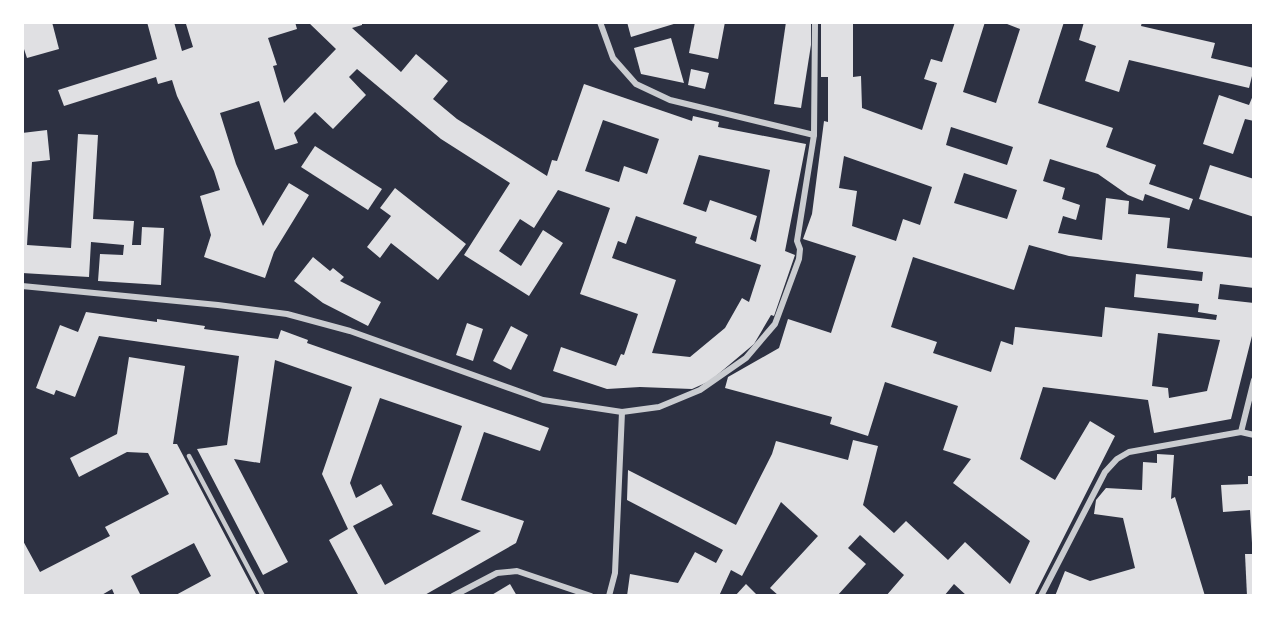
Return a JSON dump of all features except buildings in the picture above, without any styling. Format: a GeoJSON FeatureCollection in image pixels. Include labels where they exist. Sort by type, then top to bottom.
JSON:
{"type":"FeatureCollection","features":[{"type":"Feature","properties":{"kind":"street"},"geometry":{"type":"LineString","coordinates":[[600,22],[613,58],[636,84],[670,100],[814,135]]}},
{"type":"Feature","properties":{"kind":"street"},"geometry":{"type":"LineString","coordinates":[[22,286],[218,304],[287,314],[350,331],[543,400],[622,412],[659,407],[716,381],[746,358],[775,324],[800,259],[797,242],[814,135],[816,22]]}},
{"type":"Feature","properties":{"kind":"street"},"geometry":{"type":"LineString","coordinates":[[1241,432],[1254,380]]}},
{"type":"Feature","properties":{"kind":"street"},"geometry":{"type":"LineString","coordinates":[[609,596],[615,573],[622,412]]}},
{"type":"Feature","properties":{"kind":"street"},"geometry":{"type":"LineString","coordinates":[[1041,596],[1105,471],[1117,459],[1129,452],[1144,448],[1241,432],[1254,435]]}},
{"type":"Feature","properties":{"kind":"street"},"geometry":{"type":"LineString","coordinates":[[453,596],[497,573],[517,571],[591,596]]}},
{"type":"Feature","properties":{"kind":"lane"},"geometry":{"type":"LineString","coordinates":[[189,456],[263,596]]}}]}
